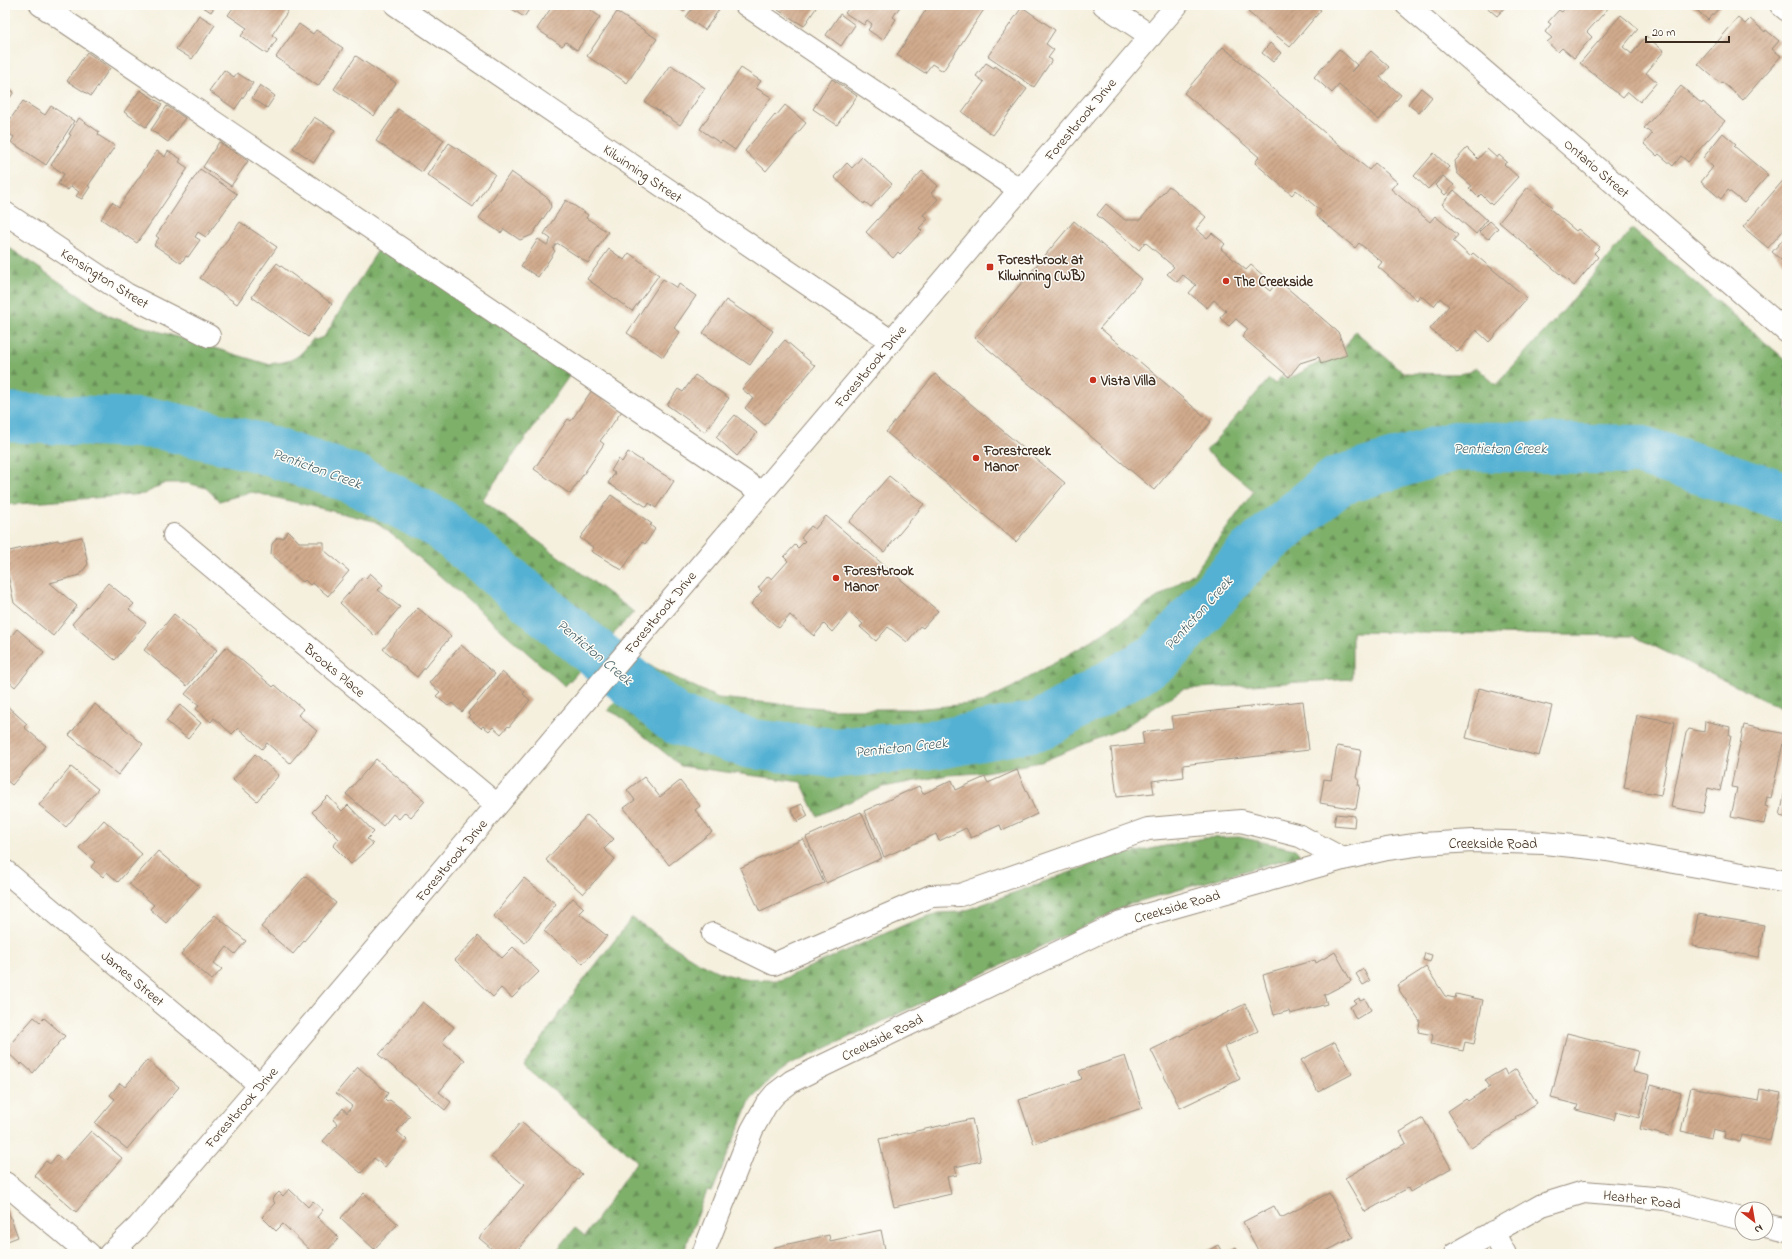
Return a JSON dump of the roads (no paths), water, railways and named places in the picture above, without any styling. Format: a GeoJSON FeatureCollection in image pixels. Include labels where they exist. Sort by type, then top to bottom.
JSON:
{"type":"FeatureCollection","features":[{"type":"Feature","properties":{"kind":"street"},"geometry":{"type":"LineString","coordinates":[[41,5],[762,493]]}},
{"type":"Feature","properties":{"kind":"street","name":"Kilwinning Street"},"geometry":{"type":"LineString","coordinates":[[396,5],[891,341]]}},
{"type":"Feature","properties":{"kind":"street"},"geometry":{"type":"LineString","coordinates":[[746,5],[1020,190]]}},
{"type":"Feature","properties":{"kind":"street"},"geometry":{"type":"LineString","coordinates":[[1104,5],[1151,36]]}},
{"type":"Feature","properties":{"kind":"street","name":"Forestbrook Drive"},"geometry":{"type":"LineString","coordinates":[[110,1254],[138,1227],[260,1085],[648,626],[1177,5]]}},
{"type":"Feature","properties":{"kind":"street","name":"Ontario Street"},"geometry":{"type":"LineString","coordinates":[[1407,5],[1787,332]]}},
{"type":"Feature","properties":{"kind":"street"},"geometry":{"type":"LineString","coordinates":[[1781,5],[1787,10]]}},
{"type":"Feature","properties":{"kind":"street","name":"Kensington Street"},"geometry":{"type":"LineString","coordinates":[[5,213],[126,294],[209,336]]}},
{"type":"Feature","properties":{"kind":"street","name":"Brooks Place"},"geometry":{"type":"LineString","coordinates":[[174,534],[497,805]]}},
{"type":"Feature","properties":{"kind":"street"},"geometry":{"type":"LineString","coordinates":[[713,934],[774,964],[931,896],[960,895],[1148,829],[1241,821],[1300,836],[1343,859]]}},
{"type":"Feature","properties":{"kind":"street","name":"Creekside Road"},"geometry":{"type":"LineString","coordinates":[[703,1254],[752,1130],[766,1105],[775,1094],[792,1081],[1121,922],[1343,859],[1422,844],[1473,841],[1544,843],[1601,850],[1787,882]]}},
{"type":"Feature","properties":{"kind":"street","name":"James Street"},"geometry":{"type":"LineString","coordinates":[[5,871],[260,1085]]}},
{"type":"Feature","properties":{"kind":"street"},"geometry":{"type":"LineString","coordinates":[[5,1183],[89,1254]]}},
{"type":"Feature","properties":{"kind":"street","name":"Heather Road"},"geometry":{"type":"LineString","coordinates":[[1455,1254],[1542,1205],[1584,1192],[1665,1199],[1734,1217]]}},
{"type":"Feature","properties":{"kind":"street"},"geometry":{"type":"LineString","coordinates":[[1774,1227],[1787,1230]]}},
{"type":"Feature","properties":{"kind":"street"},"geometry":{"type":"LineString","coordinates":[[1493,1232],[1505,1254]]}},
{"type":"Feature","properties":{"kind":"waterway","name":"Penticton Creek"},"geometry":{"type":"LineString","coordinates":[[5,417],[158,424],[257,447],[354,479],[440,524],[675,719],[751,744],[836,753],[939,744],[1041,725],[1159,657],[1251,553],[1338,481],[1455,446],[1639,450],[1787,497]]}},
{"type":"Feature","properties":{"kind":"place","name":"Forestbrook at Kilwinning (WB)"},"geometry":{"type":"Point","coordinates":[990,267]}},
{"type":"Feature","properties":{"kind":"place","name":"The Creekside"},"geometry":{"type":"Point","coordinates":[1226,281]}},
{"type":"Feature","properties":{"kind":"place","name":"Vista Villa"},"geometry":{"type":"Point","coordinates":[1093,380]}},
{"type":"Feature","properties":{"kind":"place","name":"Forestcreek Manor"},"geometry":{"type":"Point","coordinates":[976,458]}},
{"type":"Feature","properties":{"kind":"place","name":"Forestbrook Manor"},"geometry":{"type":"Point","coordinates":[836,578]}}]}
